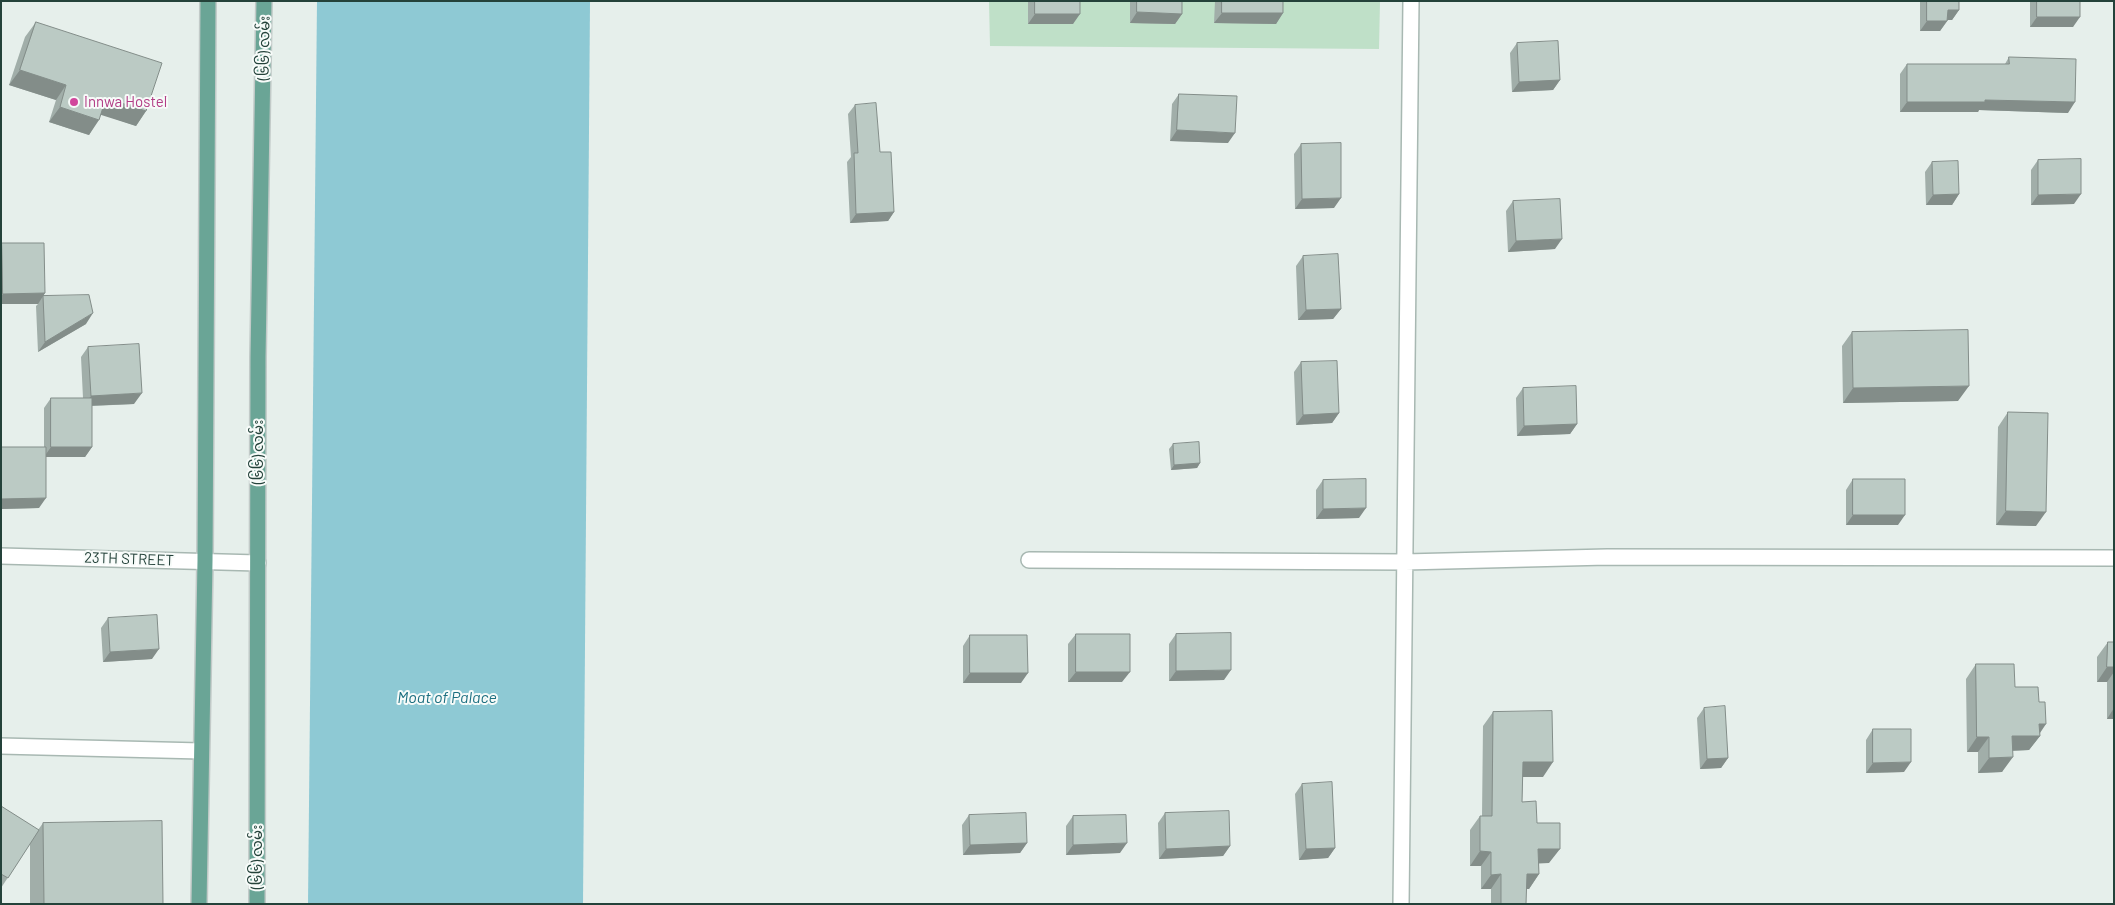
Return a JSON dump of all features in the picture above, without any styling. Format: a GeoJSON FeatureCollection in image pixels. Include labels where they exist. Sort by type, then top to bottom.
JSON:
{"type":"FeatureCollection","features":[{"type":"Feature","properties":{"kind":"main road"},"geometry":{"type":"LineString","coordinates":[[199,904],[205,561],[208,1]]}},
{"type":"Feature","properties":{"kind":"main road","name":"(၆၆) လမ်း"},"geometry":{"type":"LineString","coordinates":[[257,904],[258,357],[264,1]]}},
{"type":"Feature","properties":{"kind":"street"},"geometry":{"type":"LineString","coordinates":[[1401,904],[1411,1]]}},
{"type":"Feature","properties":{"kind":"street","name":"23TH STREET"},"geometry":{"type":"LineString","coordinates":[[1,556],[258,563]]}},
{"type":"Feature","properties":{"kind":"street"},"geometry":{"type":"LineString","coordinates":[[1029,560],[1405,562],[1607,557],[2114,558]]}},
{"type":"Feature","properties":{"kind":"street"},"geometry":{"type":"LineString","coordinates":[[1,746],[201,751]]}},
{"type":"Feature","properties":{"kind":"green space"},"geometry":{"type":"Polygon","coordinates":[[[989,1],[1380,1],[1379,49],[990,46],[989,1]]]}},
{"type":"Feature","properties":{"kind":"water","name":"Moat of Palace"},"geometry":{"type":"Polygon","coordinates":[[[317,1],[590,1],[583,904],[308,904],[317,1]]]}},
{"type":"Feature","properties":{"kind":"building"},"geometry":{"type":"Polygon","coordinates":[[[1035,1],[1080,1],[1080,14],[1035,14],[1035,1]]]}},
{"type":"Feature","properties":{"kind":"building"},"geometry":{"type":"Polygon","coordinates":[[[1137,1],[1182,1],[1182,14],[1137,12],[1137,1]]]}},
{"type":"Feature","properties":{"kind":"building"},"geometry":{"type":"Polygon","coordinates":[[[1222,1],[1283,1],[1283,13],[1222,13],[1222,1]]]}},
{"type":"Feature","properties":{"kind":"building"},"geometry":{"type":"Polygon","coordinates":[[[1927,1],[1959,1],[1959,10],[1948,10],[1947,21],[1927,21],[1927,1]]]}},
{"type":"Feature","properties":{"kind":"building"},"geometry":{"type":"Polygon","coordinates":[[[2037,1],[2080,1],[2080,17],[2037,17],[2037,1]]]}},
{"type":"Feature","properties":{"kind":"building"},"geometry":{"type":"Polygon","coordinates":[[[36,22],[162,63],[146,111],[106,98],[99,120],[60,107],[66,85],[20,70],[36,22]]]}},
{"type":"Feature","properties":{"kind":"building"},"geometry":{"type":"Polygon","coordinates":[[[1558,41],[1560,80],[1519,82],[1517,43],[1558,41]]]}},
{"type":"Feature","properties":{"kind":"building"},"geometry":{"type":"Polygon","coordinates":[[[2009,57],[2076,59],[2075,102],[1985,100],[1985,102],[1907,102],[1907,64],[2009,64],[2009,57]]]}},
{"type":"Feature","properties":{"kind":"building"},"geometry":{"type":"Polygon","coordinates":[[[1179,94],[1237,96],[1235,133],[1177,130],[1179,94]]]}},
{"type":"Feature","properties":{"kind":"building"},"geometry":{"type":"Polygon","coordinates":[[[876,103],[880,152],[891,152],[894,212],[856,214],[854,153],[858,153],[855,105],[876,103]]]}},
{"type":"Feature","properties":{"kind":"building"},"geometry":{"type":"Polygon","coordinates":[[[1341,143],[1341,198],[1302,199],[1301,144],[1341,143]]]}},
{"type":"Feature","properties":{"kind":"building"},"geometry":{"type":"Polygon","coordinates":[[[2081,159],[2081,194],[2038,195],[2038,160],[2081,159]]]}},
{"type":"Feature","properties":{"kind":"building"},"geometry":{"type":"Polygon","coordinates":[[[1958,161],[1959,194],[1933,195],[1932,162],[1958,161]]]}},
{"type":"Feature","properties":{"kind":"building"},"geometry":{"type":"Polygon","coordinates":[[[1560,199],[1562,239],[1516,241],[1513,201],[1560,199]]]}},
{"type":"Feature","properties":{"kind":"building"},"geometry":{"type":"Polygon","coordinates":[[[2,243],[44,243],[45,293],[3,294],[2,243]]]}},
{"type":"Feature","properties":{"kind":"building"},"geometry":{"type":"Polygon","coordinates":[[[1338,254],[1341,309],[1306,310],[1303,256],[1338,254]]]}},
{"type":"Feature","properties":{"kind":"building"},"geometry":{"type":"Polygon","coordinates":[[[89,295],[93,313],[45,342],[43,296],[89,295]]]}},
{"type":"Feature","properties":{"kind":"building"},"geometry":{"type":"Polygon","coordinates":[[[1968,330],[1969,386],[1853,388],[1852,332],[1968,330]]]}},
{"type":"Feature","properties":{"kind":"building"},"geometry":{"type":"Polygon","coordinates":[[[139,344],[142,393],[91,396],[88,347],[139,344]]]}},
{"type":"Feature","properties":{"kind":"building"},"geometry":{"type":"Polygon","coordinates":[[[1337,361],[1339,413],[1303,415],[1301,362],[1337,361]]]}},
{"type":"Feature","properties":{"kind":"building"},"geometry":{"type":"Polygon","coordinates":[[[1576,386],[1577,424],[1524,426],[1523,388],[1576,386]]]}},
{"type":"Feature","properties":{"kind":"building"},"geometry":{"type":"Polygon","coordinates":[[[51,398],[92,398],[92,447],[51,447],[51,398]]]}},
{"type":"Feature","properties":{"kind":"building"},"geometry":{"type":"Polygon","coordinates":[[[2008,412],[2048,413],[2046,512],[2006,511],[2008,412]]]}},
{"type":"Feature","properties":{"kind":"building"},"geometry":{"type":"Polygon","coordinates":[[[1199,442],[1200,463],[1174,465],[1173,444],[1199,442]]]}},
{"type":"Feature","properties":{"kind":"building"},"geometry":{"type":"Polygon","coordinates":[[[1,447],[46,447],[46,498],[1,499],[1,447]]]}},
{"type":"Feature","properties":{"kind":"building"},"geometry":{"type":"Polygon","coordinates":[[[1366,479],[1366,508],[1323,509],[1323,480],[1366,479]]]}},
{"type":"Feature","properties":{"kind":"building"},"geometry":{"type":"Polygon","coordinates":[[[1853,479],[1905,479],[1905,515],[1853,515],[1853,479]]]}},
{"type":"Feature","properties":{"kind":"building"},"geometry":{"type":"Polygon","coordinates":[[[157,615],[159,649],[110,652],[108,618],[157,615]]]}},
{"type":"Feature","properties":{"kind":"building"},"geometry":{"type":"Polygon","coordinates":[[[1231,633],[1231,670],[1176,671],[1176,634],[1231,633]]]}},
{"type":"Feature","properties":{"kind":"building"},"geometry":{"type":"Polygon","coordinates":[[[1076,634],[1130,634],[1130,672],[1076,672],[1076,634]]]}},
{"type":"Feature","properties":{"kind":"building"},"geometry":{"type":"Polygon","coordinates":[[[970,635],[1027,635],[1028,673],[970,673],[970,635]]]}},
{"type":"Feature","properties":{"kind":"building"},"geometry":{"type":"Polygon","coordinates":[[[2108,642],[2114,642],[2114,667],[2107,667],[2108,642]]]}},
{"type":"Feature","properties":{"kind":"building"},"geometry":{"type":"Polygon","coordinates":[[[1976,664],[2014,664],[2015,687],[2038,687],[2039,702],[2045,702],[2046,724],[2039,724],[2040,736],[2012,736],[2013,757],[1989,758],[1989,737],[1977,737],[1976,664]]]}},
{"type":"Feature","properties":{"kind":"building"},"geometry":{"type":"Polygon","coordinates":[[[1725,706],[1728,758],[1707,759],[1704,708],[1725,706]]]}},
{"type":"Feature","properties":{"kind":"building"},"geometry":{"type":"Polygon","coordinates":[[[1552,711],[1553,762],[1523,762],[1522,802],[1536,801],[1537,823],[1560,823],[1560,849],[1538,849],[1539,874],[1527,874],[1526,904],[1501,904],[1501,874],[1491,875],[1491,852],[1480,851],[1480,816],[1492,816],[1493,712],[1552,711]]]}},
{"type":"Feature","properties":{"kind":"building"},"geometry":{"type":"Polygon","coordinates":[[[1873,729],[1911,729],[1911,762],[1873,763],[1873,729]]]}},
{"type":"Feature","properties":{"kind":"building"},"geometry":{"type":"Polygon","coordinates":[[[1332,782],[1335,848],[1306,849],[1302,784],[1332,782]]]}},
{"type":"Feature","properties":{"kind":"building"},"geometry":{"type":"Polygon","coordinates":[[[1,806],[39,830],[8,878],[1,874],[1,806]]]}},
{"type":"Feature","properties":{"kind":"building"},"geometry":{"type":"Polygon","coordinates":[[[1229,811],[1230,846],[1166,849],[1165,813],[1229,811]]]}},
{"type":"Feature","properties":{"kind":"building"},"geometry":{"type":"Polygon","coordinates":[[[1026,813],[1027,843],[970,845],[969,815],[1026,813]]]}},
{"type":"Feature","properties":{"kind":"building"},"geometry":{"type":"Polygon","coordinates":[[[1126,815],[1127,843],[1073,845],[1073,816],[1126,815]]]}},
{"type":"Feature","properties":{"kind":"building"},"geometry":{"type":"Polygon","coordinates":[[[162,821],[163,904],[44,904],[43,823],[162,821]]]}},
{"type":"Feature","properties":{"kind":"place","name":"Innwa Hostel"},"geometry":{"type":"Point","coordinates":[74,102]}}]}
